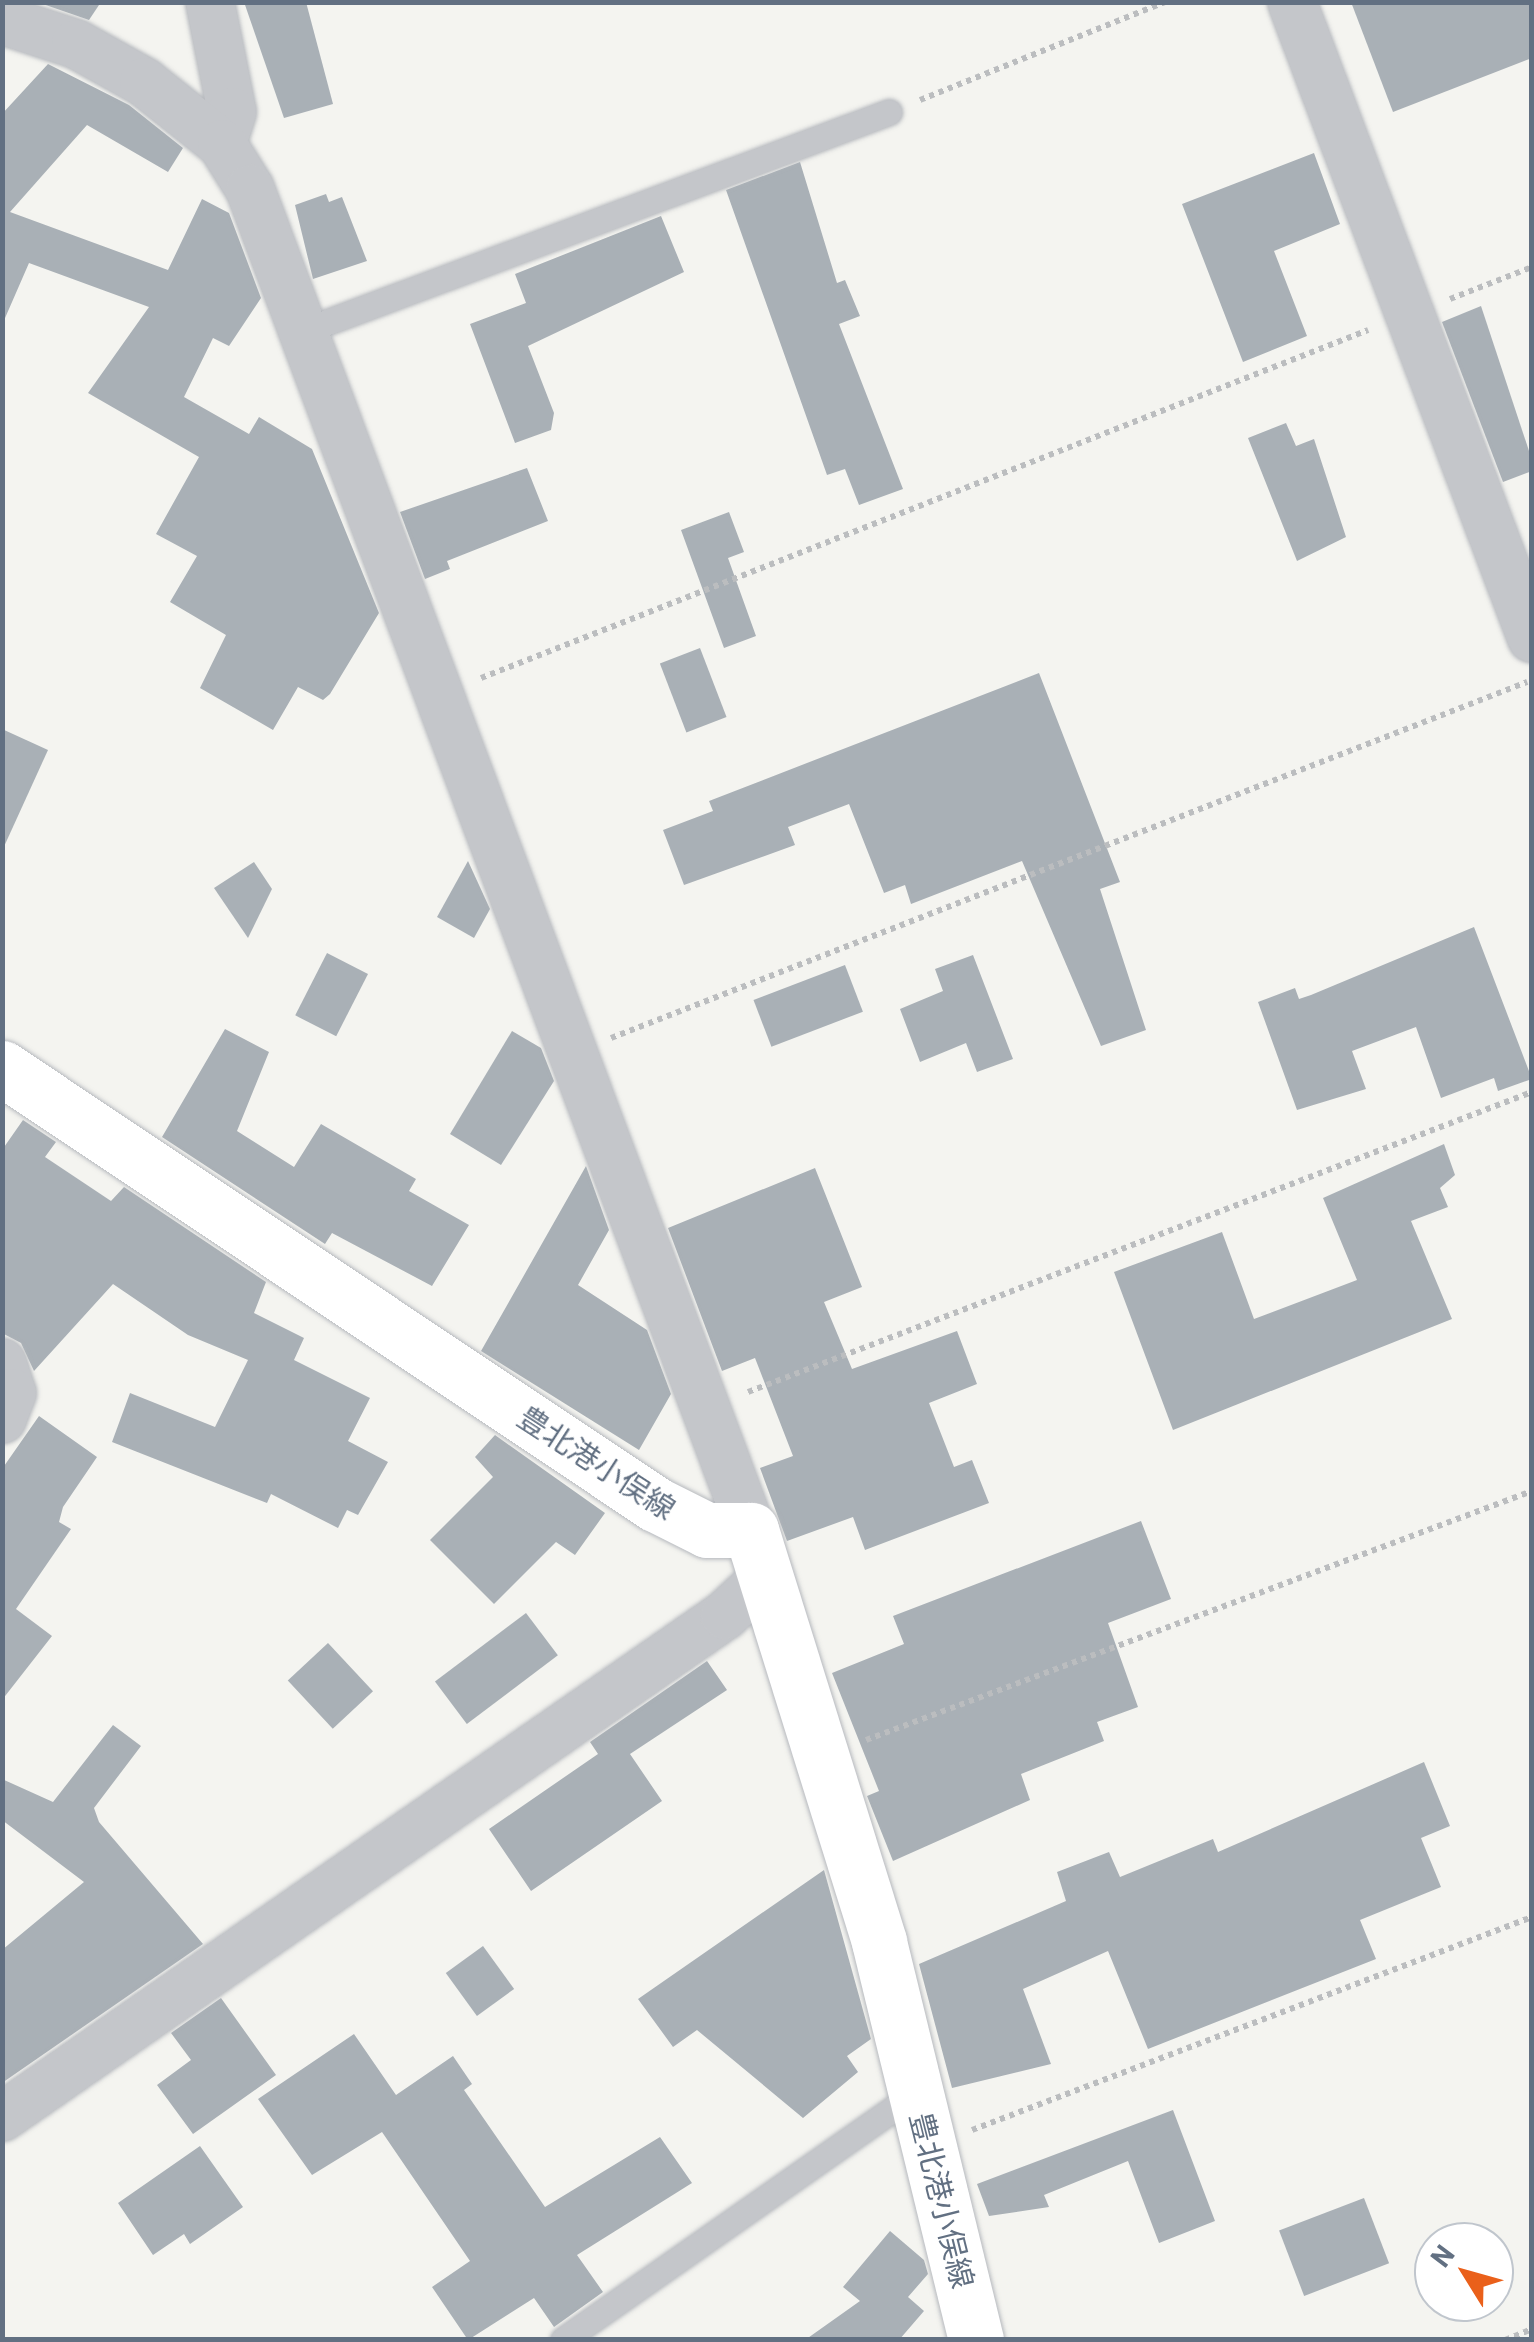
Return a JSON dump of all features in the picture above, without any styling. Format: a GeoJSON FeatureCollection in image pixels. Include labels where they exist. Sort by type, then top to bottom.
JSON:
{"type":"FeatureCollection","features":[{"type":"Feature","properties":{"kind":"main road","name":"豊北港小俣線"},"geometry":{"type":"LineString","coordinates":[[2,1068],[655,1504],[759,1553],[822,1756],[916,2092],[976,2340]]}},
{"type":"Feature","properties":{"kind":"street"},"geometry":{"type":"LineString","coordinates":[[210,2],[232,112],[222,144]]}},
{"type":"Feature","properties":{"kind":"street"},"geometry":{"type":"LineString","coordinates":[[1292,2],[1406,315],[1532,638]]}},
{"type":"Feature","properties":{"kind":"street"},"geometry":{"type":"LineString","coordinates":[[2,20],[116,64],[222,144],[250,189],[298,333],[434,696],[710,1406],[759,1553],[725,1614],[2,2117]]}},
{"type":"Feature","properties":{"kind":"street"},"geometry":{"type":"LineString","coordinates":[[2,1363],[12,1392],[2,1419]]}},
{"type":"Feature","properties":{"kind":"lane"},"geometry":{"type":"LineString","coordinates":[[298,333],[889,112]]}},
{"type":"Feature","properties":{"kind":"lane"},"geometry":{"type":"LineString","coordinates":[[563,2340],[916,2092]]}},
{"type":"Feature","properties":{"kind":"path"},"geometry":{"type":"LineString","coordinates":[[889,112],[1165,2]]}},
{"type":"Feature","properties":{"kind":"path"},"geometry":{"type":"LineString","coordinates":[[434,696],[1532,267]]}},
{"type":"Feature","properties":{"kind":"path"},"geometry":{"type":"LineString","coordinates":[[573,1053],[1532,680]]}},
{"type":"Feature","properties":{"kind":"path"},"geometry":{"type":"LineString","coordinates":[[710,1406],[1532,1092]]}},
{"type":"Feature","properties":{"kind":"path"},"geometry":{"type":"LineString","coordinates":[[822,1756],[1532,1491]]}},
{"type":"Feature","properties":{"kind":"path"},"geometry":{"type":"LineString","coordinates":[[930,2146],[1532,1916]]}},
{"type":"Feature","properties":{"kind":"path"},"geometry":{"type":"LineString","coordinates":[[1505,2340],[1532,2329]]}},
{"type":"Feature","properties":{"kind":"building"},"geometry":{"type":"Polygon","coordinates":[[[37,2],[101,2],[89,20],[37,2]]]}},
{"type":"Feature","properties":{"kind":"building"},"geometry":{"type":"Polygon","coordinates":[[[244,2],[306,2],[333,104],[284,118],[244,2]]]}},
{"type":"Feature","properties":{"kind":"building"},"geometry":{"type":"Polygon","coordinates":[[[1351,2],[1532,2],[1532,58],[1393,112],[1351,2]]]}},
{"type":"Feature","properties":{"kind":"building"},"geometry":{"type":"Polygon","coordinates":[[[48,64],[129,105],[183,148],[168,172],[87,125],[10,212],[168,270],[202,199],[229,213],[261,298],[229,346],[213,338],[184,397],[249,434],[259,417],[312,449],[379,613],[330,694],[323,700],[298,687],[273,730],[200,688],[226,635],[170,602],[197,556],[156,534],[199,457],[88,393],[149,307],[29,263],[2,325],[2,114],[48,64]]]}},
{"type":"Feature","properties":{"kind":"building"},"geometry":{"type":"Polygon","coordinates":[[[1314,153],[1340,224],[1274,251],[1307,336],[1243,362],[1182,204],[1314,153]]]}},
{"type":"Feature","properties":{"kind":"building"},"geometry":{"type":"Polygon","coordinates":[[[800,162],[837,283],[845,280],[860,316],[839,324],[903,489],[859,505],[845,469],[827,475],[726,190],[800,162]]]}},
{"type":"Feature","properties":{"kind":"building"},"geometry":{"type":"Polygon","coordinates":[[[326,194],[329,202],[342,197],[367,261],[313,279],[295,205],[326,194]]]}},
{"type":"Feature","properties":{"kind":"building"},"geometry":{"type":"Polygon","coordinates":[[[661,216],[684,272],[528,346],[554,413],[551,430],[515,443],[470,324],[526,303],[515,274],[661,216]]]}},
{"type":"Feature","properties":{"kind":"building"},"geometry":{"type":"Polygon","coordinates":[[[1481,306],[1532,460],[1532,471],[1503,482],[1442,322],[1481,306]]]}},
{"type":"Feature","properties":{"kind":"building"},"geometry":{"type":"Polygon","coordinates":[[[1286,423],[1296,446],[1314,439],[1346,537],[1297,561],[1248,438],[1286,423]]]}},
{"type":"Feature","properties":{"kind":"building"},"geometry":{"type":"Polygon","coordinates":[[[527,468],[548,521],[447,561],[450,569],[425,579],[400,512],[527,468]]]}},
{"type":"Feature","properties":{"kind":"building"},"geometry":{"type":"Polygon","coordinates":[[[729,512],[744,552],[728,558],[756,636],[724,648],[681,530],[729,512]]]}},
{"type":"Feature","properties":{"kind":"building"},"geometry":{"type":"Polygon","coordinates":[[[700,648],[727,717],[686,732],[660,663],[700,648]]]}},
{"type":"Feature","properties":{"kind":"building"},"geometry":{"type":"Polygon","coordinates":[[[1039,673],[1120,882],[1100,889],[1146,1030],[1101,1046],[1022,861],[911,904],[905,885],[884,893],[849,804],[788,827],[795,845],[684,885],[663,830],[713,811],[709,801],[1039,673]]]}},
{"type":"Feature","properties":{"kind":"building"},"geometry":{"type":"Polygon","coordinates":[[[2,729],[48,750],[2,851],[2,729]]]}},
{"type":"Feature","properties":{"kind":"building"},"geometry":{"type":"Polygon","coordinates":[[[468,861],[490,909],[474,938],[437,917],[468,861]]]}},
{"type":"Feature","properties":{"kind":"building"},"geometry":{"type":"Polygon","coordinates":[[[254,862],[272,889],[248,938],[214,888],[254,862]]]}},
{"type":"Feature","properties":{"kind":"building"},"geometry":{"type":"Polygon","coordinates":[[[1474,927],[1532,1079],[1498,1091],[1494,1078],[1441,1098],[1416,1027],[1352,1051],[1366,1089],[1297,1110],[1258,1002],[1295,988],[1299,999],[1311,995],[1474,927]]]}},
{"type":"Feature","properties":{"kind":"building"},"geometry":{"type":"Polygon","coordinates":[[[327,953],[368,974],[336,1036],[295,1015],[327,953]]]}},
{"type":"Feature","properties":{"kind":"building"},"geometry":{"type":"Polygon","coordinates":[[[973,955],[1013,1059],[977,1072],[966,1043],[920,1062],[900,1009],[943,991],[935,969],[973,955]]]}},
{"type":"Feature","properties":{"kind":"building"},"geometry":{"type":"Polygon","coordinates":[[[845,965],[863,1012],[771,1047],[754,1000],[845,965]]]}},
{"type":"Feature","properties":{"kind":"building"},"geometry":{"type":"Polygon","coordinates":[[[225,1029],[269,1052],[237,1131],[294,1167],[321,1124],[416,1179],[409,1191],[469,1225],[432,1286],[332,1233],[325,1244],[162,1137],[225,1029]]]}},
{"type":"Feature","properties":{"kind":"building"},"geometry":{"type":"Polygon","coordinates":[[[512,1031],[541,1048],[554,1081],[501,1165],[450,1134],[512,1031]]]}},
{"type":"Feature","properties":{"kind":"building"},"geometry":{"type":"Polygon","coordinates":[[[23,1120],[56,1142],[45,1157],[111,1201],[124,1187],[266,1282],[254,1313],[304,1338],[294,1360],[370,1398],[348,1441],[388,1462],[358,1515],[347,1510],[338,1528],[271,1494],[267,1503],[112,1442],[130,1393],[215,1427],[248,1360],[188,1335],[113,1284],[34,1371],[21,1343],[2,1333],[2,1150],[23,1120]]]}},
{"type":"Feature","properties":{"kind":"building"},"geometry":{"type":"Polygon","coordinates":[[[1444,1144],[1455,1175],[1440,1188],[1448,1207],[1411,1221],[1452,1319],[1173,1430],[1114,1272],[1222,1232],[1254,1319],[1357,1280],[1323,1198],[1444,1144]]]}},
{"type":"Feature","properties":{"kind":"building"},"geometry":{"type":"Polygon","coordinates":[[[586,1166],[609,1230],[578,1285],[647,1330],[671,1394],[639,1450],[481,1351],[586,1166]]]}},
{"type":"Feature","properties":{"kind":"building"},"geometry":{"type":"Polygon","coordinates":[[[815,1168],[862,1287],[824,1302],[852,1369],[957,1331],[977,1384],[929,1403],[954,1467],[972,1460],[989,1503],[865,1550],[853,1517],[787,1541],[760,1468],[793,1456],[755,1358],[722,1371],[668,1228],[815,1168]]]}},
{"type":"Feature","properties":{"kind":"building"},"geometry":{"type":"Polygon","coordinates":[[[39,1416],[97,1457],[63,1507],[59,1522],[71,1529],[16,1609],[52,1636],[2,1700],[2,1469],[39,1416]]]}},
{"type":"Feature","properties":{"kind":"building"},"geometry":{"type":"Polygon","coordinates":[[[495,1435],[605,1513],[575,1555],[556,1542],[494,1604],[430,1540],[493,1477],[475,1457],[495,1435]]]}},
{"type":"Feature","properties":{"kind":"building"},"geometry":{"type":"Polygon","coordinates":[[[1141,1521],[1171,1599],[1108,1623],[1138,1707],[1097,1722],[1104,1741],[1021,1774],[1030,1800],[893,1861],[867,1796],[879,1791],[832,1673],[904,1644],[893,1616],[1141,1521]]]}},
{"type":"Feature","properties":{"kind":"building"},"geometry":{"type":"Polygon","coordinates":[[[526,1613],[558,1655],[467,1724],[435,1682],[526,1613]]]}},
{"type":"Feature","properties":{"kind":"building"},"geometry":{"type":"Polygon","coordinates":[[[328,1643],[373,1691],[333,1729],[288,1681],[328,1643]]]}},
{"type":"Feature","properties":{"kind":"building"},"geometry":{"type":"Polygon","coordinates":[[[707,1661],[727,1690],[630,1754],[662,1801],[531,1891],[489,1829],[598,1754],[590,1742],[707,1661]]]}},
{"type":"Feature","properties":{"kind":"building"},"geometry":{"type":"Polygon","coordinates":[[[113,1725],[141,1746],[94,1808],[99,1822],[203,1944],[2,2083],[2,1950],[84,1882],[2,1820],[2,1779],[53,1802],[113,1725]]]}},
{"type":"Feature","properties":{"kind":"building"},"geometry":{"type":"Polygon","coordinates":[[[1424,1762],[1450,1826],[1421,1838],[1441,1887],[1360,1920],[1376,1959],[1148,2049],[1108,1951],[1023,1989],[1051,2064],[952,2088],[919,1964],[1066,1901],[1057,1872],[1109,1852],[1120,1877],[1213,1839],[1218,1852],[1424,1762]]]}},
{"type":"Feature","properties":{"kind":"building"},"geometry":{"type":"Polygon","coordinates":[[[824,1870],[871,2039],[847,2056],[858,2072],[803,2118],[697,2030],[673,2047],[638,1999],[824,1870]]]}},
{"type":"Feature","properties":{"kind":"building"},"geometry":{"type":"Polygon","coordinates":[[[483,1946],[514,1989],[477,2016],[446,1973],[483,1946]]]}},
{"type":"Feature","properties":{"kind":"building"},"geometry":{"type":"Polygon","coordinates":[[[221,1998],[276,2075],[193,2134],[157,2085],[191,2060],[171,2033],[221,1998]]]}},
{"type":"Feature","properties":{"kind":"building"},"geometry":{"type":"Polygon","coordinates":[[[354,2034],[396,2095],[453,2056],[472,2084],[464,2090],[545,2207],[660,2137],[692,2183],[577,2255],[603,2292],[554,2327],[534,2298],[468,2340],[432,2287],[470,2261],[382,2132],[312,2175],[258,2099],[354,2034]]]}},
{"type":"Feature","properties":{"kind":"building"},"geometry":{"type":"Polygon","coordinates":[[[1173,2110],[1215,2221],[1159,2243],[1128,2161],[1044,2195],[1049,2207],[989,2216],[977,2184],[1173,2110]]]}},
{"type":"Feature","properties":{"kind":"building"},"geometry":{"type":"Polygon","coordinates":[[[200,2146],[243,2207],[190,2244],[184,2234],[153,2255],[118,2203],[200,2146]]]}},
{"type":"Feature","properties":{"kind":"building"},"geometry":{"type":"Polygon","coordinates":[[[1364,2198],[1389,2263],[1304,2296],[1279,2231],[1364,2198]]]}},
{"type":"Feature","properties":{"kind":"building"},"geometry":{"type":"Polygon","coordinates":[[[890,2231],[924,2260],[928,2274],[908,2297],[924,2311],[899,2340],[805,2340],[860,2301],[843,2287],[890,2231]]]}}]}
